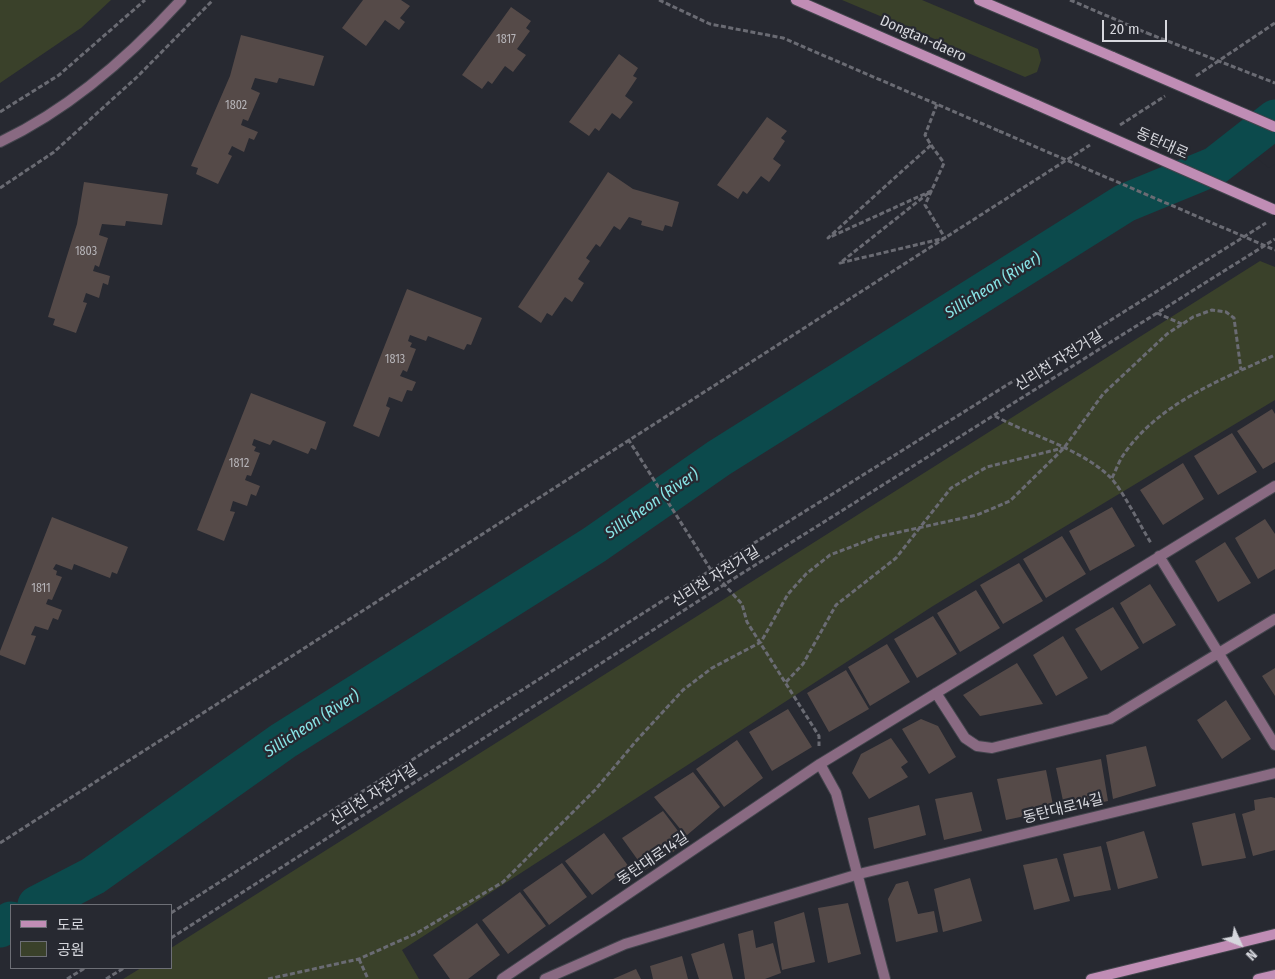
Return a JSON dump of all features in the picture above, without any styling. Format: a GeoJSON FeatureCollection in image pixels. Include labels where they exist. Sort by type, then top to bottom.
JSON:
{"type":"FeatureCollection","features":[{"type":"Feature","properties":{"kind":"main road","name":"Dongtan-daero"},"geometry":{"type":"LineString","coordinates":[[796,0],[1037,105]]}},
{"type":"Feature","properties":{"kind":"main road"},"geometry":{"type":"LineString","coordinates":[[979,0],[1275,127]]}},
{"type":"Feature","properties":{"kind":"main road","name":"동탄대로"},"geometry":{"type":"LineString","coordinates":[[1037,105],[1275,210]]}},
{"type":"Feature","properties":{"kind":"main road"},"geometry":{"type":"LineString","coordinates":[[1091,979],[1275,934]]}},
{"type":"Feature","properties":{"kind":"main road"},"geometry":{"type":"LineString","coordinates":[[1258,979],[1275,975]]}},
{"type":"Feature","properties":{"kind":"street"},"geometry":{"type":"LineString","coordinates":[[0,142],[23,131],[86,88],[133,47],[181,0]]}},
{"type":"Feature","properties":{"kind":"street","name":"동탄대로14길"},"geometry":{"type":"LineString","coordinates":[[502,979],[820,764],[1275,486]]}},
{"type":"Feature","properties":{"kind":"street"},"geometry":{"type":"LineString","coordinates":[[1160,556],[1275,744]]}},
{"type":"Feature","properties":{"kind":"street"},"geometry":{"type":"LineString","coordinates":[[936,693],[965,738],[977,746],[992,748],[1110,719],[1275,619]]}},
{"type":"Feature","properties":{"kind":"street"},"geometry":{"type":"LineString","coordinates":[[820,764],[836,793],[859,874],[885,979]]}},
{"type":"Feature","properties":{"kind":"street","name":"동탄대로14길"},"geometry":{"type":"LineString","coordinates":[[545,979],[626,944],[859,874],[1275,773]]}},
{"type":"Feature","properties":{"kind":"path"},"geometry":{"type":"LineString","coordinates":[[0,112],[59,75],[145,0]]}},
{"type":"Feature","properties":{"kind":"path"},"geometry":{"type":"LineString","coordinates":[[0,188],[54,152],[137,78],[213,0]]}},
{"type":"Feature","properties":{"kind":"path"},"geometry":{"type":"LineString","coordinates":[[659,0],[710,24],[783,38],[1275,250]]}},
{"type":"Feature","properties":{"kind":"path"},"geometry":{"type":"LineString","coordinates":[[1070,0],[1147,33],[1275,83]]}},
{"type":"Feature","properties":{"kind":"path"},"geometry":{"type":"LineString","coordinates":[[1192,78],[1275,23]]}},
{"type":"Feature","properties":{"kind":"path"},"geometry":{"type":"LineString","coordinates":[[1117,127],[1167,94]]}},
{"type":"Feature","properties":{"kind":"path"},"geometry":{"type":"LineString","coordinates":[[937,104],[925,135],[944,163],[925,205],[945,238]]}},
{"type":"Feature","properties":{"kind":"path"},"geometry":{"type":"LineString","coordinates":[[0,843],[628,439],[1092,144]]}},
{"type":"Feature","properties":{"kind":"path"},"geometry":{"type":"LineString","coordinates":[[931,145],[828,238],[931,191]]}},
{"type":"Feature","properties":{"kind":"path"},"geometry":{"type":"LineString","coordinates":[[931,191],[840,263],[945,238]]}},
{"type":"Feature","properties":{"kind":"path"},"geometry":{"type":"LineString","coordinates":[[172,912],[711,570],[1267,223]]}},
{"type":"Feature","properties":{"kind":"path","name":"신리천 자전거길"},"geometry":{"type":"LineString","coordinates":[[172,937],[725,584],[1275,239]]}},
{"type":"Feature","properties":{"kind":"path"},"geometry":{"type":"LineString","coordinates":[[268,979],[359,959],[417,933],[503,882],[595,790],[637,740],[683,690],[712,668],[761,642],[788,594],[806,574],[830,555],[877,537],[977,515],[1010,501],[1064,448],[1103,394],[1146,353],[1183,324],[1212,310],[1226,312],[1234,318],[1241,370]]}},
{"type":"Feature","properties":{"kind":"path"},"geometry":{"type":"LineString","coordinates":[[1157,313],[1183,324]]}},
{"type":"Feature","properties":{"kind":"path"},"geometry":{"type":"LineString","coordinates":[[1112,478],[1123,455],[1142,432],[1167,412],[1212,384],[1275,355]]}},
{"type":"Feature","properties":{"kind":"path"},"geometry":{"type":"LineString","coordinates":[[994,415],[1064,448],[1112,478],[1160,556]]}},
{"type":"Feature","properties":{"kind":"path"},"geometry":{"type":"LineString","coordinates":[[628,439],[711,570],[742,604],[747,622],[819,736],[820,764]]}},
{"type":"Feature","properties":{"kind":"path"},"geometry":{"type":"LineString","coordinates":[[786,682],[803,664],[836,605],[896,558],[951,488],[987,467],[1064,448]]}},
{"type":"Feature","properties":{"kind":"path"},"geometry":{"type":"LineString","coordinates":[[359,959],[368,979]]}},
{"type":"Feature","properties":{"kind":"path"},"geometry":{"type":"LineString","coordinates":[[67,979],[82,969]]}},
{"type":"Feature","properties":{"kind":"path"},"geometry":{"type":"LineString","coordinates":[[106,979],[122,969]]}},
{"type":"Feature","properties":{"kind":"green space"},"geometry":{"type":"Polygon","coordinates":[[[0,0],[111,0],[81,28],[0,83],[0,0]]]}},
{"type":"Feature","properties":{"kind":"green space"},"geometry":{"type":"Polygon","coordinates":[[[842,0],[922,0],[1038,49],[1041,60],[1037,72],[1025,77],[842,0]]]}},
{"type":"Feature","properties":{"kind":"green space"},"geometry":{"type":"Polygon","coordinates":[[[1260,261],[1275,267],[1275,400],[933,606],[402,950],[419,979],[123,979],[139,969],[172,969],[172,947],[1260,261]]]}},
{"type":"Feature","properties":{"kind":"pier"},"geometry":{"type":"Polygon","coordinates":[[[1275,131],[1275,164],[1269,168],[1250,153],[1275,131]]]}},
{"type":"Feature","properties":{"kind":"building"},"geometry":{"type":"Polygon","coordinates":[[[363,0],[401,0],[410,6],[400,18],[405,22],[399,30],[385,20],[366,46],[342,28],[363,0]]]}},
{"type":"Feature","properties":{"kind":"building"},"geometry":{"type":"Polygon","coordinates":[[[511,7],[531,21],[526,28],[530,31],[517,49],[526,55],[513,72],[505,66],[492,84],[488,81],[482,89],[462,75],[511,7]]]}},
{"type":"Feature","properties":{"kind":"building"},"geometry":{"type":"Polygon","coordinates":[[[241,35],[324,56],[314,86],[279,78],[277,83],[255,78],[251,89],[260,93],[248,121],[243,119],[241,125],[258,132],[254,140],[249,138],[244,152],[232,146],[228,154],[232,156],[218,184],[196,174],[198,168],[191,166],[230,76],[241,35]]]}},
{"type":"Feature","properties":{"kind":"building"},"geometry":{"type":"Polygon","coordinates":[[[619,54],[638,68],[633,76],[637,78],[625,96],[633,102],[620,119],[612,113],[599,131],[595,128],[589,136],[569,122],[619,54]]]}},
{"type":"Feature","properties":{"kind":"building"},"geometry":{"type":"Polygon","coordinates":[[[767,117],[787,131],[781,138],[785,141],[773,159],[781,165],[769,182],[761,176],[747,194],[743,191],[738,199],[717,185],[767,117]]]}},
{"type":"Feature","properties":{"kind":"building"},"geometry":{"type":"Polygon","coordinates":[[[608,172],[633,189],[679,202],[672,227],[665,225],[663,231],[641,225],[642,221],[629,217],[620,230],[614,226],[600,247],[596,244],[586,258],[590,261],[578,279],[584,283],[572,302],[565,297],[552,316],[547,313],[541,323],[518,307],[608,172]]]}},
{"type":"Feature","properties":{"kind":"building"},"geometry":{"type":"Polygon","coordinates":[[[84,182],[168,194],[162,225],[126,221],[125,226],[102,224],[99,235],[108,238],[99,267],[95,265],[93,271],[110,276],[108,285],[103,283],[99,298],[86,293],[83,302],[87,303],[76,333],[53,325],[55,319],[48,317],[77,224],[84,182]]]}},
{"type":"Feature","properties":{"kind":"building"},"geometry":{"type":"Polygon","coordinates":[[[407,289],[482,318],[471,345],[467,344],[464,350],[428,336],[426,341],[410,335],[408,341],[412,343],[410,347],[416,349],[407,372],[403,370],[400,376],[416,382],[412,391],[407,390],[402,402],[389,397],[386,406],[390,408],[379,437],[353,426],[407,289]]]}},
{"type":"Feature","properties":{"kind":"building"},"geometry":{"type":"Polygon","coordinates":[[[251,393],[326,422],[316,450],[311,448],[308,454],[273,440],[270,445],[254,439],[252,445],[256,447],[254,451],[260,453],[251,476],[247,475],[245,480],[260,486],[256,496],[251,494],[247,506],[233,501],[230,511],[235,512],[224,541],[197,530],[251,393]]]}},
{"type":"Feature","properties":{"kind":"building"},"geometry":{"type":"Polygon","coordinates":[[[1272,409],[1275,414],[1275,462],[1263,469],[1237,431],[1272,409]]]}},
{"type":"Feature","properties":{"kind":"building"},"geometry":{"type":"Polygon","coordinates":[[[1232,433],[1257,472],[1218,495],[1194,456],[1232,433]]]}},
{"type":"Feature","properties":{"kind":"building"},"geometry":{"type":"Polygon","coordinates":[[[1183,463],[1204,499],[1163,525],[1140,490],[1183,463]]]}},
{"type":"Feature","properties":{"kind":"building"},"geometry":{"type":"Polygon","coordinates":[[[1112,507],[1135,546],[1090,571],[1069,531],[1112,507]]]}},
{"type":"Feature","properties":{"kind":"building"},"geometry":{"type":"Polygon","coordinates":[[[52,517],[128,547],[117,574],[112,572],[110,578],[74,564],[72,570],[56,564],[53,569],[57,571],[56,575],[62,577],[52,600],[48,599],[46,604],[62,610],[58,620],[53,618],[48,630],[35,626],[31,635],[36,636],[25,665],[0,655],[0,651],[52,517]]]}},
{"type":"Feature","properties":{"kind":"building"},"geometry":{"type":"Polygon","coordinates":[[[1265,519],[1275,534],[1275,569],[1258,579],[1235,538],[1265,519]]]}},
{"type":"Feature","properties":{"kind":"building"},"geometry":{"type":"Polygon","coordinates":[[[1062,536],[1086,574],[1046,598],[1023,559],[1062,536]]]}},
{"type":"Feature","properties":{"kind":"building"},"geometry":{"type":"Polygon","coordinates":[[[1225,542],[1251,583],[1218,602],[1195,561],[1225,542]]]}},
{"type":"Feature","properties":{"kind":"building"},"geometry":{"type":"Polygon","coordinates":[[[1019,563],[1043,601],[1003,624],[980,585],[1019,563]]]}},
{"type":"Feature","properties":{"kind":"building"},"geometry":{"type":"Polygon","coordinates":[[[1150,584],[1176,625],[1143,644],[1120,603],[1150,584]]]}},
{"type":"Feature","properties":{"kind":"building"},"geometry":{"type":"Polygon","coordinates":[[[976,590],[1000,628],[960,652],[937,613],[976,590]]]}},
{"type":"Feature","properties":{"kind":"building"},"geometry":{"type":"Polygon","coordinates":[[[1113,607],[1139,648],[1101,671],[1075,629],[1113,607]]]}},
{"type":"Feature","properties":{"kind":"building"},"geometry":{"type":"Polygon","coordinates":[[[933,616],[957,654],[917,678],[894,639],[933,616]]]}},
{"type":"Feature","properties":{"kind":"building"},"geometry":{"type":"Polygon","coordinates":[[[1063,636],[1088,678],[1056,696],[1033,655],[1063,636]]]}},
{"type":"Feature","properties":{"kind":"building"},"geometry":{"type":"Polygon","coordinates":[[[887,644],[910,682],[870,706],[848,667],[887,644]]]}},
{"type":"Feature","properties":{"kind":"building"},"geometry":{"type":"Polygon","coordinates":[[[1017,663],[1043,704],[980,716],[963,695],[1017,663]]]}},
{"type":"Feature","properties":{"kind":"building"},"geometry":{"type":"Polygon","coordinates":[[[1275,668],[1275,696],[1262,676],[1275,668]]]}},
{"type":"Feature","properties":{"kind":"building"},"geometry":{"type":"Polygon","coordinates":[[[846,670],[869,709],[829,732],[807,693],[846,670]]]}},
{"type":"Feature","properties":{"kind":"building"},"geometry":{"type":"Polygon","coordinates":[[[1226,700],[1251,739],[1222,759],[1197,720],[1226,700]]]}},
{"type":"Feature","properties":{"kind":"building"},"geometry":{"type":"Polygon","coordinates":[[[788,709],[812,747],[772,771],[749,732],[788,709]]]}},
{"type":"Feature","properties":{"kind":"building"},"geometry":{"type":"Polygon","coordinates":[[[921,719],[938,726],[956,757],[929,774],[902,729],[921,719]]]}},
{"type":"Feature","properties":{"kind":"building"},"geometry":{"type":"Polygon","coordinates":[[[891,738],[908,762],[901,767],[908,777],[869,799],[852,773],[861,754],[891,738]]]}},
{"type":"Feature","properties":{"kind":"building"},"geometry":{"type":"Polygon","coordinates":[[[737,740],[763,778],[724,807],[696,769],[737,740]]]}},
{"type":"Feature","properties":{"kind":"building"},"geometry":{"type":"Polygon","coordinates":[[[1146,746],[1156,786],[1113,799],[1106,755],[1146,746]]]}},
{"type":"Feature","properties":{"kind":"building"},"geometry":{"type":"Polygon","coordinates":[[[1101,759],[1108,801],[1065,810],[1056,768],[1101,759]]]}},
{"type":"Feature","properties":{"kind":"building"},"geometry":{"type":"Polygon","coordinates":[[[1046,770],[1054,810],[1006,820],[997,779],[1046,770]]]}},
{"type":"Feature","properties":{"kind":"building"},"geometry":{"type":"Polygon","coordinates":[[[693,772],[720,807],[686,836],[654,797],[693,772]]]}},
{"type":"Feature","properties":{"kind":"building"},"geometry":{"type":"Polygon","coordinates":[[[972,792],[982,831],[944,840],[935,799],[972,792]]]}},
{"type":"Feature","properties":{"kind":"building"},"geometry":{"type":"Polygon","coordinates":[[[1275,798],[1275,850],[1253,856],[1242,814],[1255,810],[1254,800],[1275,798]]]}},
{"type":"Feature","properties":{"kind":"building"},"geometry":{"type":"Polygon","coordinates":[[[919,805],[926,835],[874,849],[868,818],[919,805]]]}},
{"type":"Feature","properties":{"kind":"building"},"geometry":{"type":"Polygon","coordinates":[[[663,811],[687,843],[645,870],[622,838],[663,811]]]}},
{"type":"Feature","properties":{"kind":"building"},"geometry":{"type":"Polygon","coordinates":[[[1235,813],[1246,858],[1202,866],[1192,823],[1235,813]]]}},
{"type":"Feature","properties":{"kind":"building"},"geometry":{"type":"Polygon","coordinates":[[[1144,831],[1158,878],[1118,889],[1106,842],[1144,831]]]}},
{"type":"Feature","properties":{"kind":"building"},"geometry":{"type":"Polygon","coordinates":[[[604,833],[629,867],[592,895],[565,861],[604,833]]]}},
{"type":"Feature","properties":{"kind":"building"},"geometry":{"type":"Polygon","coordinates":[[[1101,846],[1111,890],[1074,897],[1063,854],[1101,846]]]}},
{"type":"Feature","properties":{"kind":"building"},"geometry":{"type":"Polygon","coordinates":[[[1057,858],[1070,901],[1034,910],[1023,865],[1057,858]]]}},
{"type":"Feature","properties":{"kind":"building"},"geometry":{"type":"Polygon","coordinates":[[[562,863],[587,897],[549,925],[523,890],[562,863]]]}},
{"type":"Feature","properties":{"kind":"building"},"geometry":{"type":"Polygon","coordinates":[[[970,878],[982,921],[943,932],[934,889],[970,878]]]}},
{"type":"Feature","properties":{"kind":"building"},"geometry":{"type":"Polygon","coordinates":[[[908,881],[918,914],[934,911],[938,932],[896,942],[888,899],[896,884],[908,881]]]}},
{"type":"Feature","properties":{"kind":"building"},"geometry":{"type":"Polygon","coordinates":[[[520,892],[546,926],[508,954],[482,920],[520,892]]]}},
{"type":"Feature","properties":{"kind":"building"},"geometry":{"type":"Polygon","coordinates":[[[848,903],[861,954],[828,963],[818,908],[848,903]]]}},
{"type":"Feature","properties":{"kind":"building"},"geometry":{"type":"Polygon","coordinates":[[[804,912],[815,962],[782,970],[774,922],[804,912]]]}},
{"type":"Feature","properties":{"kind":"building"},"geometry":{"type":"Polygon","coordinates":[[[477,923],[500,955],[468,979],[450,979],[433,955],[477,923]]]}},
{"type":"Feature","properties":{"kind":"building"},"geometry":{"type":"Polygon","coordinates":[[[753,930],[756,948],[773,943],[781,973],[765,979],[745,979],[738,934],[753,930]]]}},
{"type":"Feature","properties":{"kind":"building"},"geometry":{"type":"Polygon","coordinates":[[[724,943],[733,979],[699,979],[691,954],[724,943]]]}},
{"type":"Feature","properties":{"kind":"building"},"geometry":{"type":"Polygon","coordinates":[[[682,956],[688,979],[653,979],[650,966],[682,956]]]}},
{"type":"Feature","properties":{"kind":"building"},"geometry":{"type":"Polygon","coordinates":[[[636,969],[641,979],[613,979],[636,969]]]}},
{"type":"Feature","properties":{"kind":"waterway","name":"Sillicheon (River)"},"geometry":{"type":"LineString","coordinates":[[39,904],[93,876],[283,741],[594,545],[719,458],[1125,203],[1215,166],[1275,119]]}},
{"type":"Feature","properties":{"kind":"waterway","name":"Sillicheon (River)"},"geometry":{"type":"LineString","coordinates":[[0,928],[10,922]]}}]}
